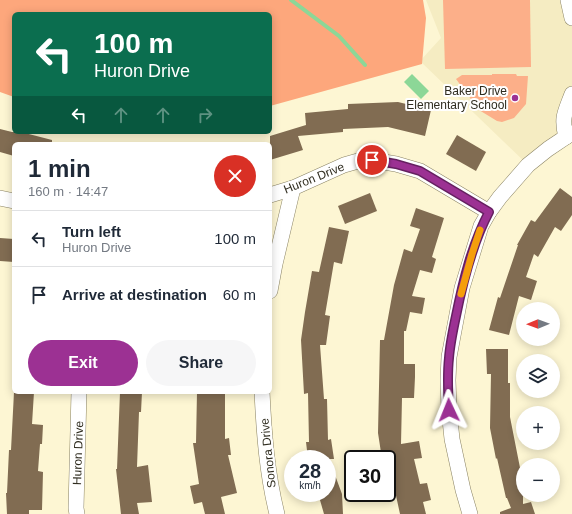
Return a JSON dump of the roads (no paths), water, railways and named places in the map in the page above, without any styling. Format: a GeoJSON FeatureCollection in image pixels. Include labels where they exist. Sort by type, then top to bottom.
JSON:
{"type":"FeatureCollection","features":[{"type":"Feature","properties":{"kind":"street"},"geometry":{"type":"LineString","coordinates":[[568,0],[572,18]]}},
{"type":"Feature","properties":{"kind":"street"},"geometry":{"type":"LineString","coordinates":[[470,514],[463,490],[452,439],[448,388],[449,357],[462,288],[481,226],[489,212],[528,165],[569,135],[564,127],[564,116],[572,94]]}},
{"type":"Feature","properties":{"kind":"street","name":"Huron Drive"},"geometry":{"type":"LineString","coordinates":[[272,194],[293,188],[344,165],[358,161],[372,160],[396,164],[420,171],[489,212]]}},
{"type":"Feature","properties":{"kind":"street"},"geometry":{"type":"LineString","coordinates":[[272,280],[293,188]]}},
{"type":"Feature","properties":{"kind":"street"},"geometry":{"type":"LineString","coordinates":[[0,198],[12,201]]}},
{"type":"Feature","properties":{"kind":"street","name":"Huron Drive"},"geometry":{"type":"LineString","coordinates":[[77,514],[79,394]]}},
{"type":"Feature","properties":{"kind":"street","name":"Sonora Drive"},"geometry":{"type":"LineString","coordinates":[[262,394],[267,463],[277,514]]}},
{"type":"Feature","properties":{"kind":"waterway"},"geometry":{"type":"LineString","coordinates":[[291,0],[339,36],[365,65]]}},
{"type":"Feature","properties":{"kind":"place","name":"Baker Drive Elementary School"},"geometry":{"type":"Point","coordinates":[515,98]}}]}
